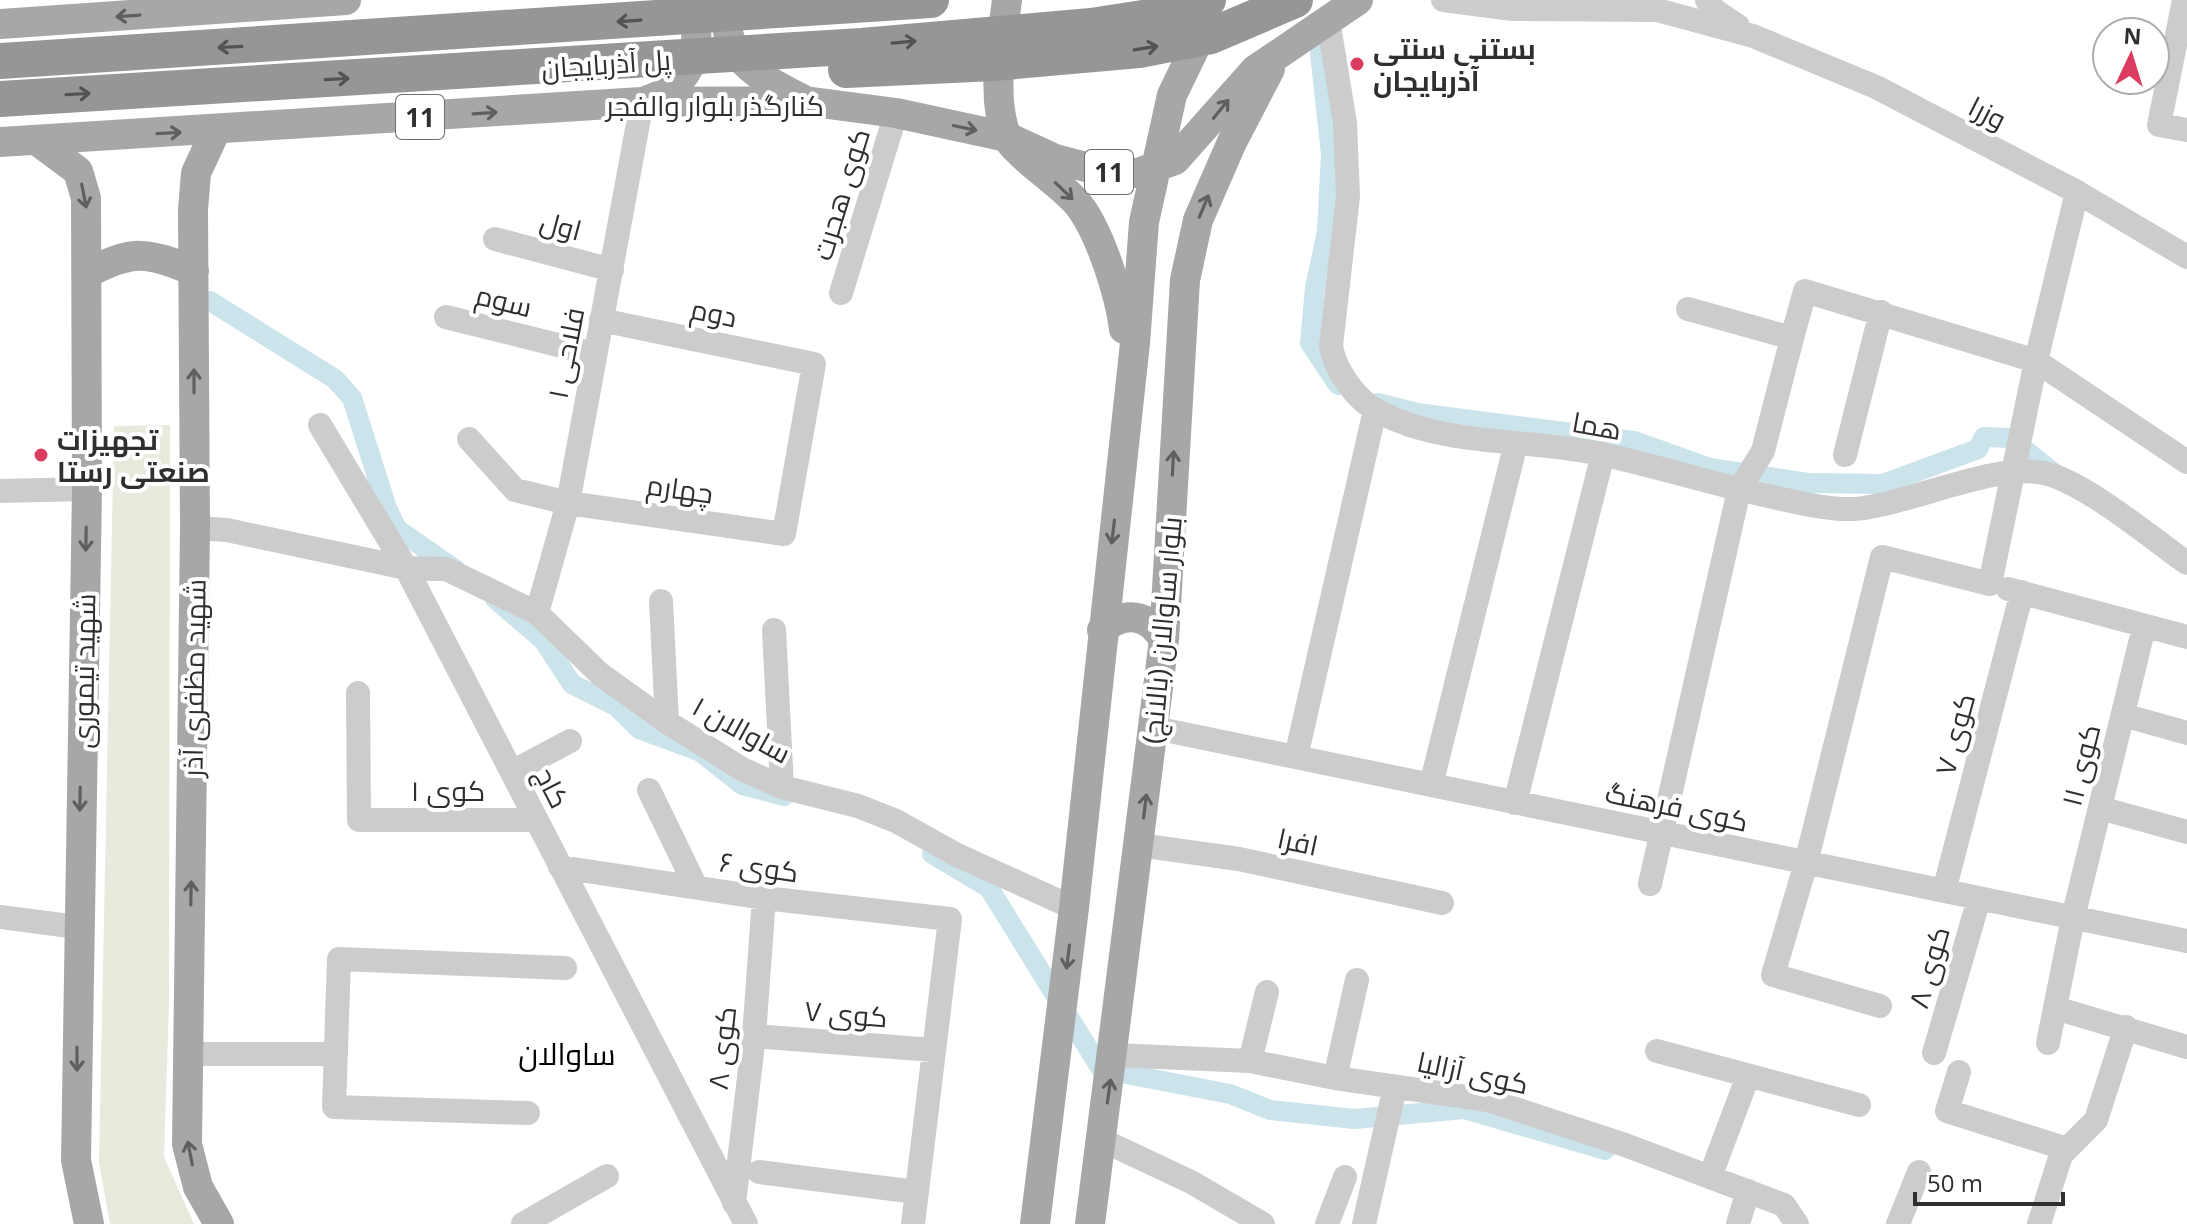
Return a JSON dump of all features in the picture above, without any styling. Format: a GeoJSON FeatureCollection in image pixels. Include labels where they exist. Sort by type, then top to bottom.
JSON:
{"type":"FeatureCollection","features":[{"type":"Feature","properties":{"kind":"highway","name":"پل آذربایجان"},"geometry":{"type":"LineString","coordinates":[[0,61],[931,0]]}},
{"type":"Feature","properties":{"kind":"highway","name":"پل آذربایجان"},"geometry":{"type":"LineString","coordinates":[[0,99],[597,65],[1091,26],[1156,16],[1208,0]]}},
{"type":"Feature","properties":{"kind":"highway"},"geometry":{"type":"LineString","coordinates":[[597,65],[741,73],[901,68],[1054,58],[1139,50],[1211,36],[1295,0]]}},
{"type":"Feature","properties":{"kind":"main road"},"geometry":{"type":"LineString","coordinates":[[0,24],[346,0]]}},
{"type":"Feature","properties":{"kind":"main road"},"geometry":{"type":"LineString","coordinates":[[642,102],[666,94],[688,71],[698,39],[697,19],[689,0]]}},
{"type":"Feature","properties":{"kind":"main road","name":"11"},"geometry":{"type":"LineString","coordinates":[[731,0],[726,13],[729,39],[741,61],[766,80],[805,101]]}},
{"type":"Feature","properties":{"kind":"main road"},"geometry":{"type":"LineString","coordinates":[[1007,0],[1000,59],[1002,114],[1007,137],[1081,208],[1120,294],[1131,383]]}},
{"type":"Feature","properties":{"kind":"main road","name":"بلوار ساوالان (بالانج)"},"geometry":{"type":"LineString","coordinates":[[1035,1224],[1074,908],[1131,383],[1144,222],[1159,144],[1183,67],[1220,0]]}},
{"type":"Feature","properties":{"kind":"main road","name":"کنارگذر بلوار والفجر"},"geometry":{"type":"LineString","coordinates":[[0,142],[642,102],[805,101],[896,113],[1007,137],[1055,159],[1105,172],[1138,173],[1175,160],[1255,70],[1358,0]]}},
{"type":"Feature","properties":{"kind":"main road","name":"بلوار ساوالان (بالانج)"},"geometry":{"type":"LineString","coordinates":[[1090,1224],[1114,1055],[1164,640],[1185,280],[1198,220],[1232,142],[1278,53]]}},
{"type":"Feature","properties":{"kind":"main road","name":"شهید مظفری آذر"},"geometry":{"type":"LineString","coordinates":[[216,130],[196,173],[187,1144],[198,1187],[219,1224]]}},
{"type":"Feature","properties":{"kind":"main road","name":"شهید تیموری"},"geometry":{"type":"LineString","coordinates":[[36,140],[78,171],[86,198],[87,489],[77,927],[76,1160],[89,1224]]}},
{"type":"Feature","properties":{"kind":"main road"},"geometry":{"type":"LineString","coordinates":[[88,273],[122,256],[160,257],[194,271]]}},
{"type":"Feature","properties":{"kind":"main road"},"geometry":{"type":"LineString","coordinates":[[1102,630],[1114,620],[1129,616],[1144,618],[1157,626],[1164,640]]}},
{"type":"Feature","properties":{"kind":"street"},"geometry":{"type":"LineString","coordinates":[[1443,0],[1513,9],[1657,10],[1753,36]]}},
{"type":"Feature","properties":{"kind":"street"},"geometry":{"type":"LineString","coordinates":[[1707,0],[1714,10],[1753,36]]}},
{"type":"Feature","properties":{"kind":"street"},"geometry":{"type":"LineString","coordinates":[[2184,0],[2159,125],[2187,130]]}},
{"type":"Feature","properties":{"kind":"street","name":"هما"},"geometry":{"type":"LineString","coordinates":[[1328,20],[1345,123],[1348,196],[1331,346],[1334,365],[1375,410],[1439,431],[1603,454],[1739,490],[1832,509],[1853,509],[2014,471],[2043,472],[2057,478],[2187,563]]}},
{"type":"Feature","properties":{"kind":"street","name":"وزرا"},"geometry":{"type":"LineString","coordinates":[[1753,36],[1876,87],[2077,192],[2187,257]]}},
{"type":"Feature","properties":{"kind":"street","name":"فلاحی ۱"},"geometry":{"type":"LineString","coordinates":[[537,613],[568,503],[642,102]]}},
{"type":"Feature","properties":{"kind":"street","name":"کوی هجرت"},"geometry":{"type":"LineString","coordinates":[[841,293],[896,113]]}},
{"type":"Feature","properties":{"kind":"street"},"geometry":{"type":"LineString","coordinates":[[1990,584],[2036,361],[2077,192]]}},
{"type":"Feature","properties":{"kind":"street","name":"اول"},"geometry":{"type":"LineString","coordinates":[[495,239],[612,270]]}},
{"type":"Feature","properties":{"kind":"street"},"geometry":{"type":"LineString","coordinates":[[1650,884],[1739,490],[1763,451],[1805,291],[2036,361],[2187,462]]}},
{"type":"Feature","properties":{"kind":"street"},"geometry":{"type":"LineString","coordinates":[[1688,309],[1792,338]]}},
{"type":"Feature","properties":{"kind":"street"},"geometry":{"type":"LineString","coordinates":[[1845,455],[1881,312]]}},
{"type":"Feature","properties":{"kind":"street","name":"سوم"},"geometry":{"type":"LineString","coordinates":[[446,317],[594,354]]}},
{"type":"Feature","properties":{"kind":"street","name":"دوم"},"geometry":{"type":"LineString","coordinates":[[601,320],[814,364],[784,534]]}},
{"type":"Feature","properties":{"kind":"street"},"geometry":{"type":"LineString","coordinates":[[1296,757],[1375,410]]}},
{"type":"Feature","properties":{"kind":"street","name":"کاج"},"geometry":{"type":"LineString","coordinates":[[320,425],[406,568],[740,1214]]}},
{"type":"Feature","properties":{"kind":"street","name":"چهارم"},"geometry":{"type":"LineString","coordinates":[[469,439],[515,490],[568,503],[784,534]]}},
{"type":"Feature","properties":{"kind":"street"},"geometry":{"type":"LineString","coordinates":[[1431,785],[1516,443]]}},
{"type":"Feature","properties":{"kind":"street"},"geometry":{"type":"LineString","coordinates":[[1515,803],[1603,454]]}},
{"type":"Feature","properties":{"kind":"street"},"geometry":{"type":"LineString","coordinates":[[0,491],[87,489]]}},
{"type":"Feature","properties":{"kind":"street"},"geometry":{"type":"LineString","coordinates":[[195,528],[227,530],[406,568]]}},
{"type":"Feature","properties":{"kind":"street"},"geometry":{"type":"LineString","coordinates":[[1880,1006],[1773,975],[1806,863],[1882,557],[2187,637]]}},
{"type":"Feature","properties":{"kind":"street","name":"ساوالان ۱"},"geometry":{"type":"LineString","coordinates":[[406,568],[446,569],[537,613],[600,674],[667,722],[742,769],[782,787],[858,806],[896,821],[957,855],[1074,908]]}},
{"type":"Feature","properties":{"kind":"street","name":"کوی ۷"},"geometry":{"type":"LineString","coordinates":[[1944,891],[2022,592]]}},
{"type":"Feature","properties":{"kind":"street"},"geometry":{"type":"LineString","coordinates":[[661,601],[667,722]]}},
{"type":"Feature","properties":{"kind":"street","name":"کوی ۱۱"},"geometry":{"type":"LineString","coordinates":[[2048,1043],[2073,918],[2144,627]]}},
{"type":"Feature","properties":{"kind":"street"},"geometry":{"type":"LineString","coordinates":[[774,630],[782,787]]}},
{"type":"Feature","properties":{"kind":"street","name":"کوی ۱"},"geometry":{"type":"LineString","coordinates":[[358,693],[359,820],[536,820]]}},
{"type":"Feature","properties":{"kind":"street"},"geometry":{"type":"LineString","coordinates":[[2123,715],[2187,733]]}},
{"type":"Feature","properties":{"kind":"street","name":"کوی فرهنگ"},"geometry":{"type":"LineString","coordinates":[[1155,728],[2187,941]]}},
{"type":"Feature","properties":{"kind":"street"},"geometry":{"type":"LineString","coordinates":[[512,772],[570,741]]}},
{"type":"Feature","properties":{"kind":"street"},"geometry":{"type":"LineString","coordinates":[[649,790],[696,887]]}},
{"type":"Feature","properties":{"kind":"street"},"geometry":{"type":"LineString","coordinates":[[2100,808],[2187,832]]}},
{"type":"Feature","properties":{"kind":"street","name":"افرا"},"geometry":{"type":"LineString","coordinates":[[1139,845],[1239,859],[1442,903]]}},
{"type":"Feature","properties":{"kind":"street","name":"کوی ۶"},"geometry":{"type":"LineString","coordinates":[[560,867],[764,898],[950,919],[933,1050]]}},
{"type":"Feature","properties":{"kind":"street","name":"کوی ۸"},"geometry":{"type":"LineString","coordinates":[[740,1214],[764,898]]}},
{"type":"Feature","properties":{"kind":"street","name":"کوی ۸"},"geometry":{"type":"LineString","coordinates":[[1934,1053],[1979,899]]}},
{"type":"Feature","properties":{"kind":"street"},"geometry":{"type":"LineString","coordinates":[[0,917],[77,927]]}},
{"type":"Feature","properties":{"kind":"street"},"geometry":{"type":"LineString","coordinates":[[528,1113],[334,1107],[339,959],[565,968]]}},
{"type":"Feature","properties":{"kind":"street"},"geometry":{"type":"LineString","coordinates":[[1335,1078],[1357,980]]}},
{"type":"Feature","properties":{"kind":"street"},"geometry":{"type":"LineString","coordinates":[[1250,1061],[1267,992]]}},
{"type":"Feature","properties":{"kind":"street"},"geometry":{"type":"LineString","coordinates":[[2055,1008],[2187,1047]]}},
{"type":"Feature","properties":{"kind":"street"},"geometry":{"type":"LineString","coordinates":[[2039,1224],[2061,1155],[2096,1120],[2126,1027]]}},
{"type":"Feature","properties":{"kind":"street","name":"کوی ۷"},"geometry":{"type":"LineString","coordinates":[[754,1036],[933,1050]]}},
{"type":"Feature","properties":{"kind":"street"},"geometry":{"type":"LineString","coordinates":[[913,1224],[933,1050]]}},
{"type":"Feature","properties":{"kind":"street"},"geometry":{"type":"LineString","coordinates":[[1657,1051],[1859,1105]]}},
{"type":"Feature","properties":{"kind":"street"},"geometry":{"type":"LineString","coordinates":[[189,1054],[336,1054]]}},
{"type":"Feature","properties":{"kind":"street","name":"کوی آزالیا"},"geometry":{"type":"LineString","coordinates":[[1114,1055],[1250,1061],[1335,1078],[1488,1100],[1784,1205],[1797,1224]]}},
{"type":"Feature","properties":{"kind":"street"},"geometry":{"type":"LineString","coordinates":[[1959,1072],[1947,1111],[2067,1149]]}},
{"type":"Feature","properties":{"kind":"street"},"geometry":{"type":"LineString","coordinates":[[1710,1177],[1748,1076]]}},
{"type":"Feature","properties":{"kind":"street"},"geometry":{"type":"LineString","coordinates":[[1364,1224],[1395,1087]]}},
{"type":"Feature","properties":{"kind":"street"},"geometry":{"type":"LineString","coordinates":[[1102,1140],[1193,1183],[1263,1224]]}},
{"type":"Feature","properties":{"kind":"street"},"geometry":{"type":"LineString","coordinates":[[759,1172],[916,1192]]}},
{"type":"Feature","properties":{"kind":"street"},"geometry":{"type":"LineString","coordinates":[[1898,1224],[1919,1172]]}},
{"type":"Feature","properties":{"kind":"street"},"geometry":{"type":"LineString","coordinates":[[523,1224],[607,1176]]}},
{"type":"Feature","properties":{"kind":"street"},"geometry":{"type":"LineString","coordinates":[[1327,1224],[1345,1177]]}},
{"type":"Feature","properties":{"kind":"street"},"geometry":{"type":"LineString","coordinates":[[1738,1224],[1748,1191]]}},
{"type":"Feature","properties":{"kind":"shaded area"},"geometry":{"type":"Polygon","coordinates":[[[170,425],[169,1005],[164,1157],[194,1224],[110,1224],[99,1163],[114,426],[170,425]]]}},
{"type":"Feature","properties":{"kind":"waterway"},"geometry":{"type":"LineString","coordinates":[[1324,24],[1320,54],[1331,154],[1327,231],[1315,288],[1310,343],[1338,385]]}},
{"type":"Feature","properties":{"kind":"waterway"},"geometry":{"type":"LineString","coordinates":[[210,301],[335,379],[352,398],[387,508],[397,529],[456,570]]}},
{"type":"Feature","properties":{"kind":"waterway"},"geometry":{"type":"LineString","coordinates":[[1378,403],[1417,413],[1634,441],[1710,468],[1808,483],[1883,484],[1978,449],[1984,437],[2010,438],[2058,476]]}},
{"type":"Feature","properties":{"kind":"waterway"},"geometry":{"type":"LineString","coordinates":[[495,599],[543,640],[572,684],[616,706],[639,729],[699,751],[742,785],[784,796]]}},
{"type":"Feature","properties":{"kind":"waterway"},"geometry":{"type":"LineString","coordinates":[[932,854],[989,888],[1101,1069],[1230,1094],[1270,1110],[1354,1119],[1464,1109],[1605,1150]]}},
{"type":"Feature","properties":{"kind":"place","name":"بستنی سنتی آذربایجان"},"geometry":{"type":"Point","coordinates":[1357,64]}},
{"type":"Feature","properties":{"kind":"place","name":"تجهیزات صنعتی رستا"},"geometry":{"type":"Point","coordinates":[41,455]}},
{"type":"Feature","properties":{"kind":"district","name":"ساوالان"},"geometry":{"type":"Point","coordinates":[567,1053]}}]}
